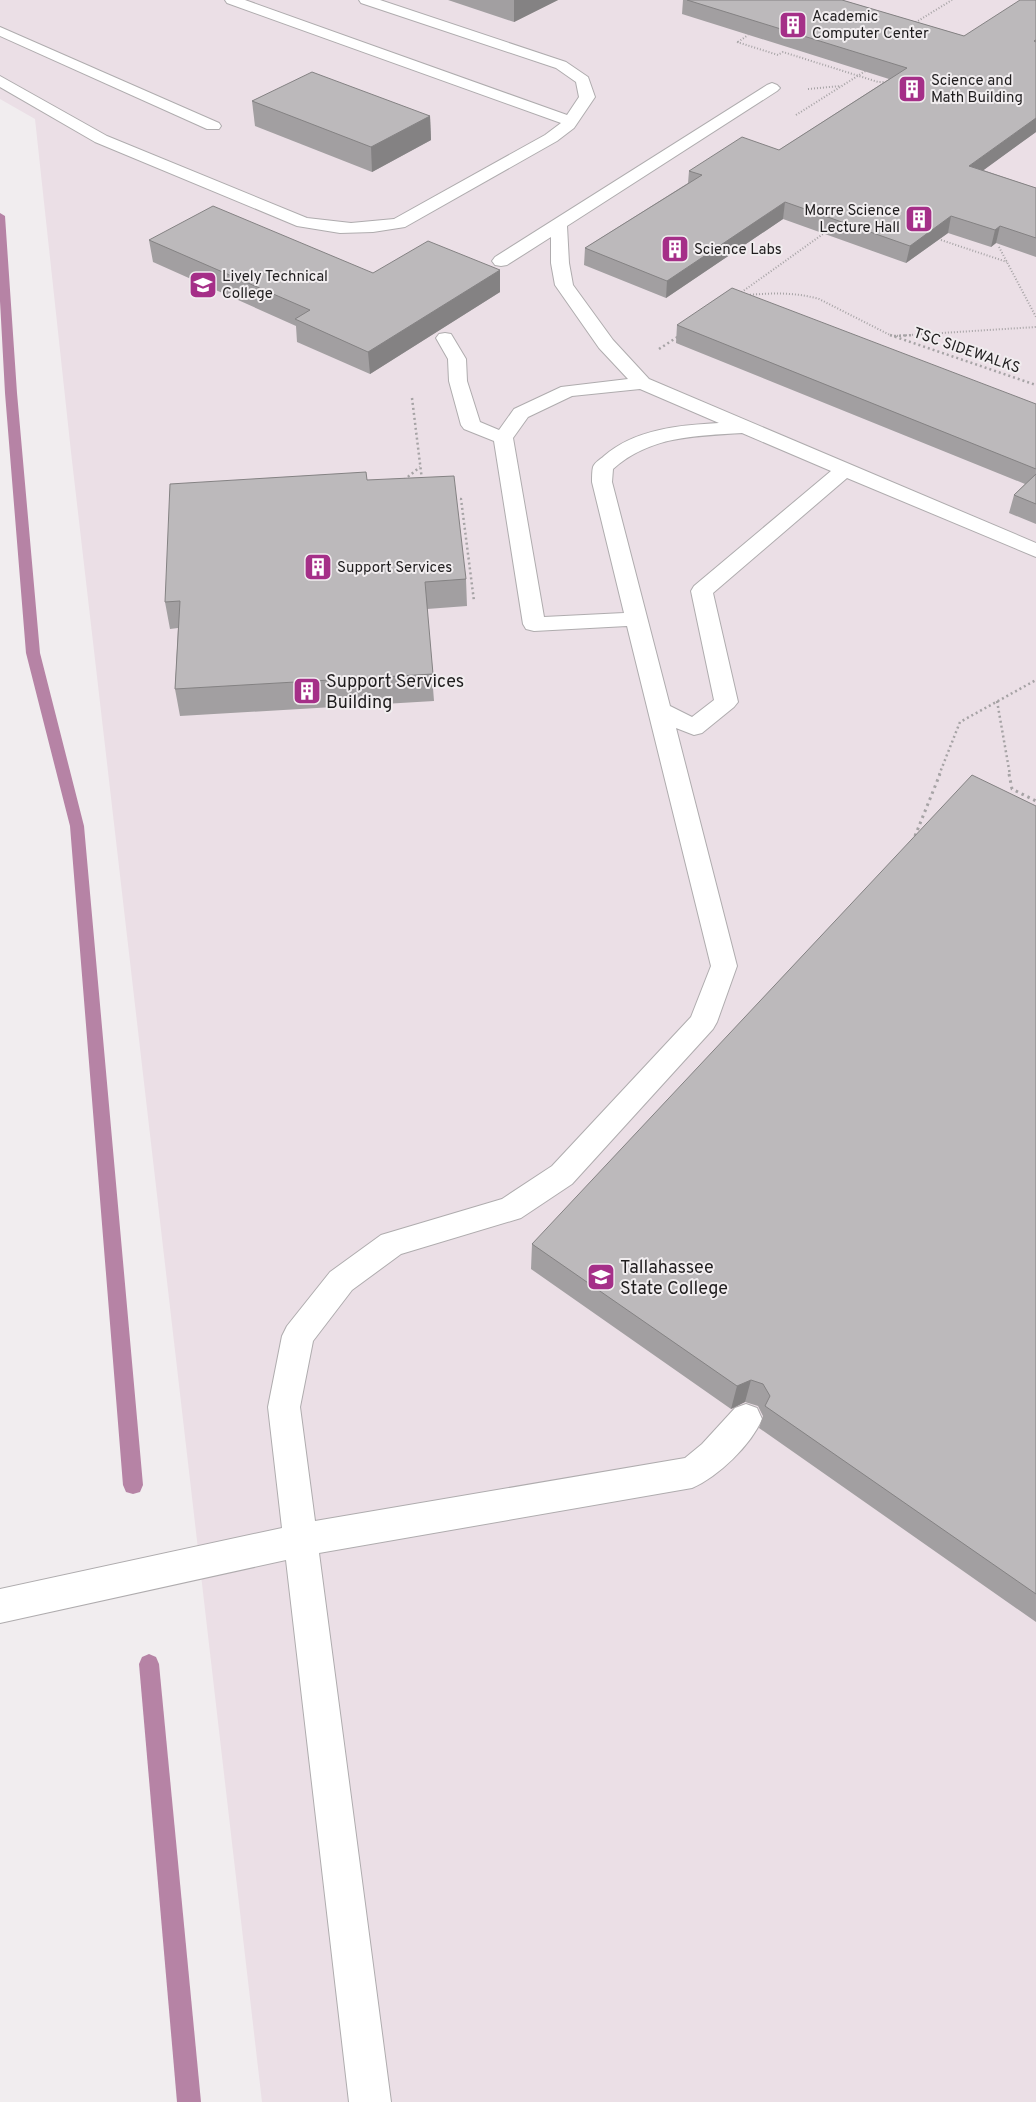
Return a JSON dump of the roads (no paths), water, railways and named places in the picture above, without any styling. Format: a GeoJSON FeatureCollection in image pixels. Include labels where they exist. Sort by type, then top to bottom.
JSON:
{"type":"FeatureCollection","features":[{"type":"Feature","properties":{"kind":"lane"},"geometry":{"type":"LineString","coordinates":[[232,0],[570,121]]}},
{"type":"Feature","properties":{"kind":"lane"},"geometry":{"type":"LineString","coordinates":[[0,81],[101,139],[303,222],[338,229],[371,229],[398,223],[551,138],[570,121],[587,97],[583,80],[561,65],[366,0]]}},
{"type":"Feature","properties":{"kind":"lane"},"geometry":{"type":"LineString","coordinates":[[0,31],[213,126]]}},
{"type":"Feature","properties":{"kind":"lane"},"geometry":{"type":"LineString","coordinates":[[501,260],[772,88]]}},
{"type":"Feature","properties":{"kind":"lane"},"geometry":{"type":"LineString","coordinates":[[559,224],[560,263],[564,285],[606,344],[642,383],[1036,551]]}},
{"type":"Feature","properties":{"kind":"lane"},"geometry":{"type":"LineString","coordinates":[[445,338],[457,359],[458,381],[471,425],[503,438]]}},
{"type":"Feature","properties":{"kind":"lane"},"geometry":{"type":"LineString","coordinates":[[637,619],[534,624],[503,438],[521,413],[568,390],[642,383]]}},
{"type":"Feature","properties":{"kind":"lane"},"geometry":{"type":"LineString","coordinates":[[370,2102],[284,1407],[298,1336],[341,1282],[392,1244],[511,1209],[562,1175],[703,1022],[724,966],[602,482],[603,467],[626,448],[648,439],[677,433],[742,427]]}},
{"type":"Feature","properties":{"kind":"lane"},"geometry":{"type":"LineString","coordinates":[[660,710],[694,727],[726,702],[702,591],[844,470]]}},
{"type":"Feature","properties":{"kind":"lane"},"geometry":{"type":"LineString","coordinates":[[0,1606],[300,1540],[692,1472],[714,1455],[746,1419]]}},
{"type":"Feature","properties":{"kind":"waterway"},"geometry":{"type":"LineString","coordinates":[[0,216],[11,393],[33,653],[77,826],[133,1485]]}},
{"type":"Feature","properties":{"kind":"waterway"},"geometry":{"type":"LineString","coordinates":[[149,1664],[189,2102]]}},
{"type":"Feature","properties":{"kind":"place","name":"Academic Computer Center"},"geometry":{"type":"Point","coordinates":[793,25]}},
{"type":"Feature","properties":{"kind":"place","name":"Science and Math Building"},"geometry":{"type":"Point","coordinates":[912,89]}},
{"type":"Feature","properties":{"kind":"place","name":"Morre Science Lecture Hall"},"geometry":{"type":"Point","coordinates":[919,219]}},
{"type":"Feature","properties":{"kind":"place","name":"Science Labs"},"geometry":{"type":"Point","coordinates":[675,249]}},
{"type":"Feature","properties":{"kind":"place","name":"Lively Technical College"},"geometry":{"type":"Point","coordinates":[203,285]}},
{"type":"Feature","properties":{"kind":"place","name":"Support Services"},"geometry":{"type":"Point","coordinates":[318,567]}},
{"type":"Feature","properties":{"kind":"place","name":"Support Services Building"},"geometry":{"type":"Point","coordinates":[307,691]}},
{"type":"Feature","properties":{"kind":"place","name":"Tallahassee State College"},"geometry":{"type":"Point","coordinates":[601,1277]}}]}
